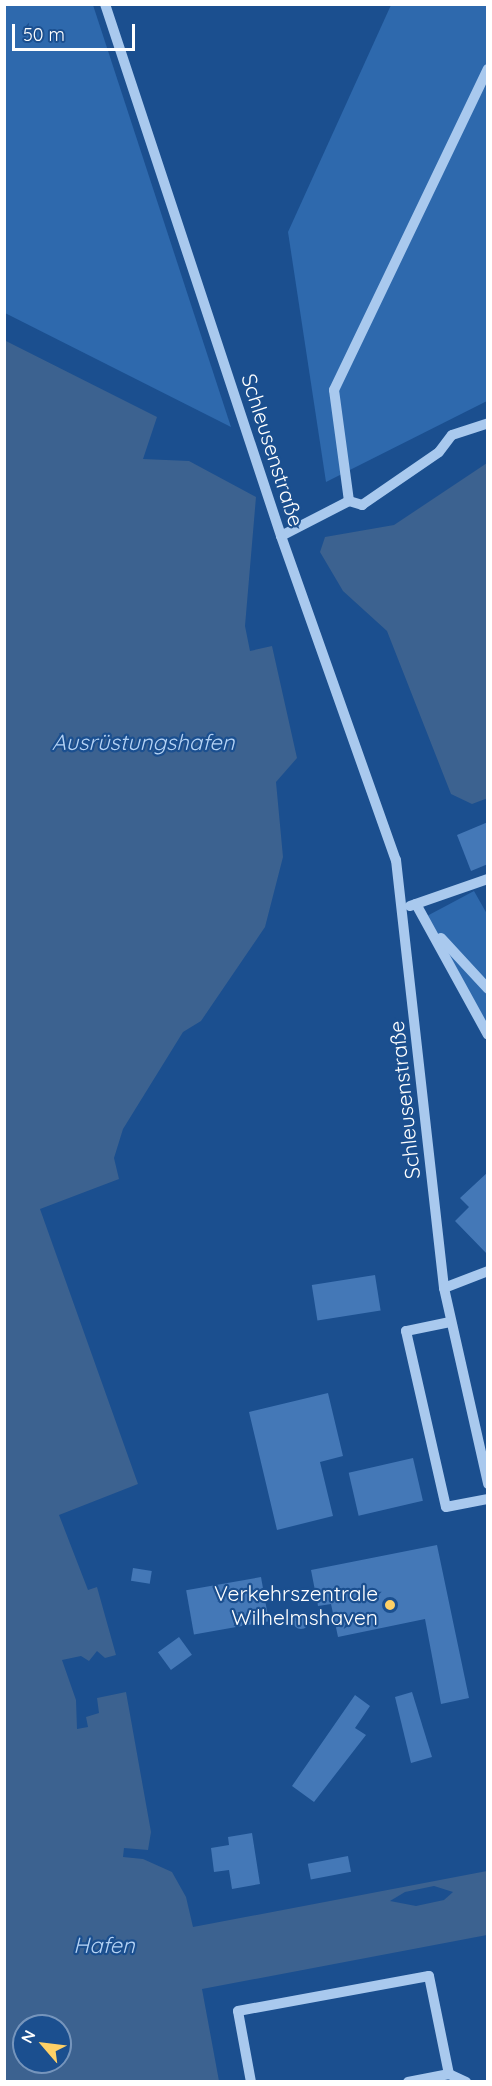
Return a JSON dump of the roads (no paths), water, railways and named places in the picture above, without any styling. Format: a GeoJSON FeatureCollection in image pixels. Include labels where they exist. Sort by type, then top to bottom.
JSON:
{"type":"FeatureCollection","features":[{"type":"Feature","properties":{"kind":"street","name":"Schleusenstraße"},"geometry":{"type":"LineString","coordinates":[[105,4],[281,536],[391,843],[404,908],[444,1288],[488,1484]]}},
{"type":"Feature","properties":{"kind":"street"},"geometry":{"type":"LineString","coordinates":[[349,501],[334,390],[488,69]]}},
{"type":"Feature","properties":{"kind":"street"},"geometry":{"type":"LineString","coordinates":[[281,536],[349,501],[362,505],[430,459],[452,435],[488,423]]}},
{"type":"Feature","properties":{"kind":"street"},"geometry":{"type":"LineString","coordinates":[[404,908],[488,879]]}},
{"type":"Feature","properties":{"kind":"street"},"geometry":{"type":"LineString","coordinates":[[416,904],[488,1035]]}},
{"type":"Feature","properties":{"kind":"street"},"geometry":{"type":"LineString","coordinates":[[428,924],[488,989]]}},
{"type":"Feature","properties":{"kind":"street"},"geometry":{"type":"LineString","coordinates":[[444,1288],[488,1271]]}},
{"type":"Feature","properties":{"kind":"street"},"geometry":{"type":"LineString","coordinates":[[450,1322],[406,1331],[446,1507],[488,1500]]}},
{"type":"Feature","properties":{"kind":"street"},"geometry":{"type":"LineString","coordinates":[[251,2082],[238,2011],[429,1976],[449,2074]]}},
{"type":"Feature","properties":{"kind":"street"},"geometry":{"type":"LineString","coordinates":[[408,2082],[449,2074],[466,2082]]}},
{"type":"Feature","properties":{"kind":"water","name":"Ausrüstungshafen"},"geometry":{"type":"Polygon","coordinates":[[[4,340],[157,417],[143,459],[189,461],[256,497],[245,626],[250,651],[272,646],[297,758],[276,782],[283,857],[265,927],[201,1021],[183,1032],[123,1129],[114,1158],[119,1179],[40,1209],[138,1484],[59,1515],[88,1590],[97,1587],[116,1655],[105,1658],[97,1651],[89,1661],[81,1656],[62,1660],[76,1700],[77,1729],[88,1727],[86,1717],[99,1713],[97,1698],[126,1692],[151,1832],[148,1850],[124,1848],[123,1857],[143,1859],[172,1872],[186,1897],[193,1927],[487,1871],[487,1935],[202,1989],[219,2081],[5,2081],[4,340]],[[434,1886],[405,1892],[390,1901],[416,1906],[444,1900],[453,1892],[434,1886]]]}},
{"type":"Feature","properties":{"kind":"water"},"geometry":{"type":"Polygon","coordinates":[[[487,463],[488,798],[472,804],[451,794],[387,631],[343,591],[320,552],[325,537],[394,525],[487,463]]]}},
{"type":"Feature","properties":{"kind":"place","name":"Verkehrszentrale Wilhelmshaven"},"geometry":{"type":"Point","coordinates":[390,1605]}},
{"type":"Feature","properties":{"kind":"water label","name":"Hafen"},"geometry":{"type":"Point","coordinates":[104,1946]}}]}
